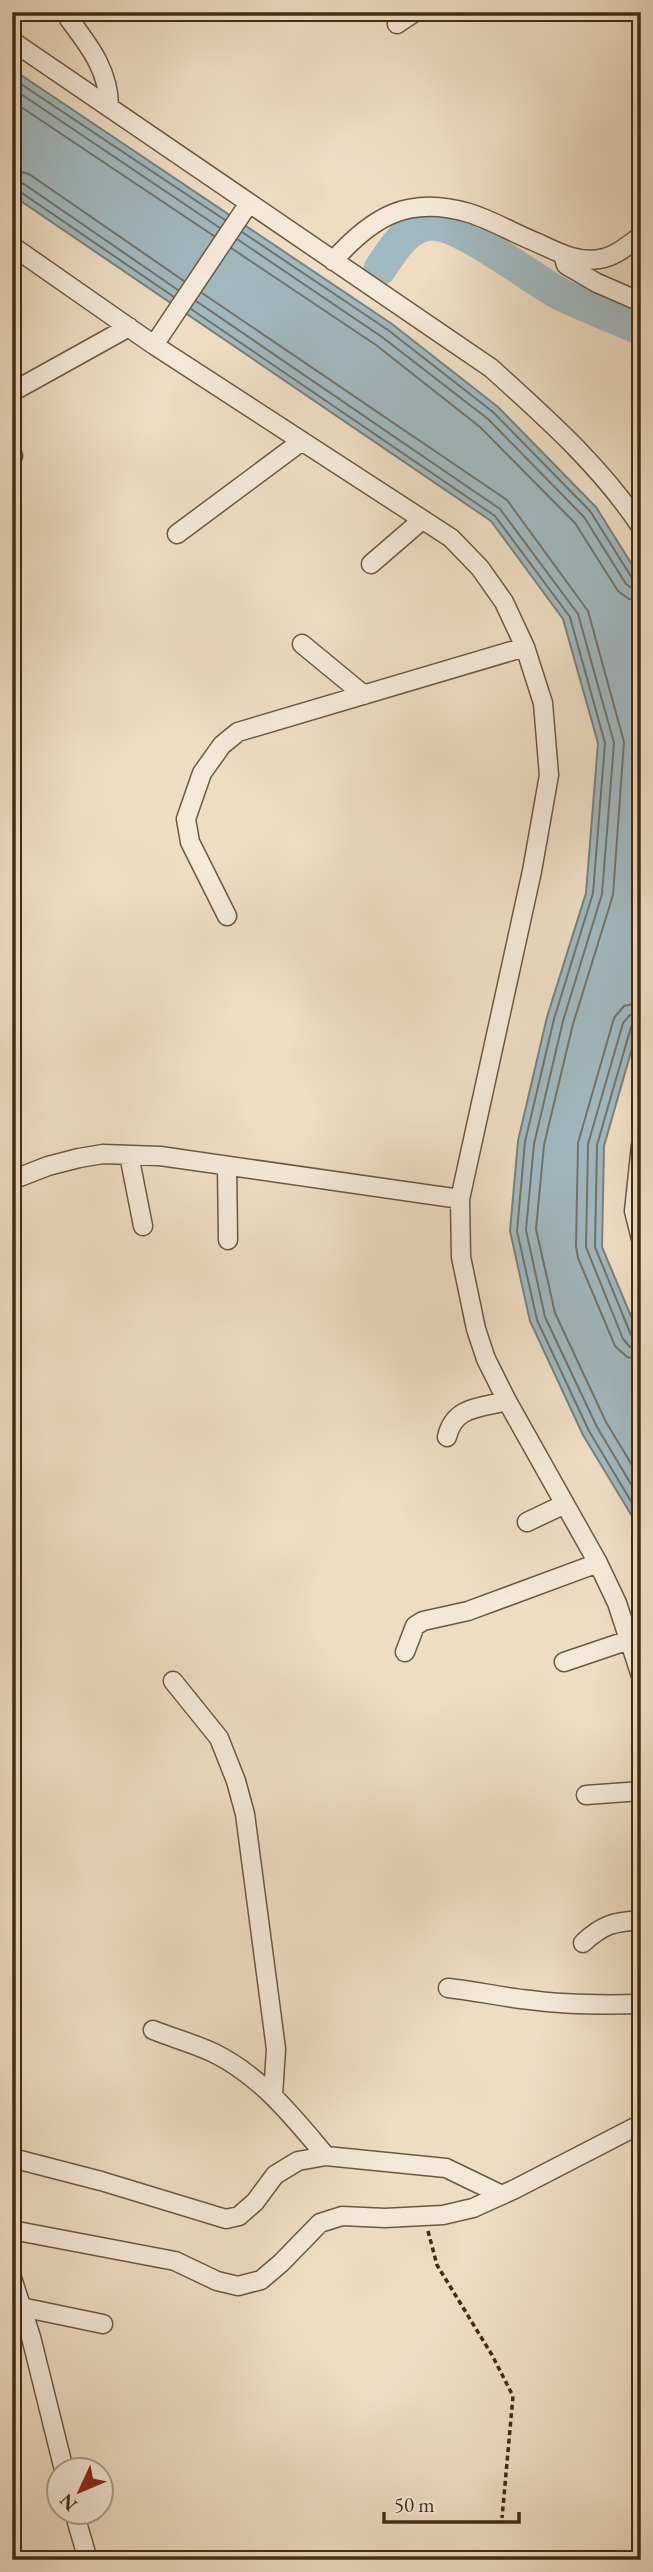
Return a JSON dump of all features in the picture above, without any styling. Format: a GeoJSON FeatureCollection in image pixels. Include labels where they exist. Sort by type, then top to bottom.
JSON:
{"type":"FeatureCollection","features":[{"type":"Feature","properties":{"kind":"street"},"geometry":{"type":"LineString","coordinates":[[397,24],[415,12]]}},
{"type":"Feature","properties":{"kind":"street"},"geometry":{"type":"LineString","coordinates":[[69,19],[96,54],[109,91],[109,107]]}},
{"type":"Feature","properties":{"kind":"street"},"geometry":{"type":"LineString","coordinates":[[12,41],[491,368],[560,430],[620,495],[641,527]]}},
{"type":"Feature","properties":{"kind":"street"},"geometry":{"type":"LineString","coordinates":[[154,345],[249,203]]}},
{"type":"Feature","properties":{"kind":"street"},"geometry":{"type":"LineString","coordinates":[[333,261],[351,241],[384,216],[422,206],[469,213],[576,259],[599,259],[617,253],[641,236]]}},
{"type":"Feature","properties":{"kind":"street"},"geometry":{"type":"LineString","coordinates":[[12,247],[154,345],[451,538],[480,568],[504,602],[525,648],[543,703],[549,775],[532,871],[460,1199],[461,1257],[486,1359],[598,1563],[617,1603],[641,1676]]}},
{"type":"Feature","properties":{"kind":"street"},"geometry":{"type":"LineString","coordinates":[[563,254],[566,265],[597,283],[641,302]]}},
{"type":"Feature","properties":{"kind":"street"},"geometry":{"type":"LineString","coordinates":[[12,392],[128,327]]}},
{"type":"Feature","properties":{"kind":"street"},"geometry":{"type":"LineString","coordinates":[[177,534],[302,441]]}},
{"type":"Feature","properties":{"kind":"street"},"geometry":{"type":"LineString","coordinates":[[371,564],[422,520]]}},
{"type":"Feature","properties":{"kind":"street"},"geometry":{"type":"LineString","coordinates":[[302,644],[364,695]]}},
{"type":"Feature","properties":{"kind":"street"},"geometry":{"type":"LineString","coordinates":[[227,916],[190,842],[186,819],[202,773],[222,745],[238,732],[525,648]]}},
{"type":"Feature","properties":{"kind":"street"},"geometry":{"type":"LineString","coordinates":[[641,1145],[634,1211],[641,1239]]}},
{"type":"Feature","properties":{"kind":"street"},"geometry":{"type":"LineString","coordinates":[[12,1180],[48,1166],[103,1154],[160,1156],[460,1199]]}},
{"type":"Feature","properties":{"kind":"street"},"geometry":{"type":"LineString","coordinates":[[129,1155],[143,1226]]}},
{"type":"Feature","properties":{"kind":"street"},"geometry":{"type":"LineString","coordinates":[[227,1166],[228,1240]]}},
{"type":"Feature","properties":{"kind":"street"},"geometry":{"type":"LineString","coordinates":[[447,1437],[452,1422],[459,1413],[507,1401]]}},
{"type":"Feature","properties":{"kind":"street"},"geometry":{"type":"LineString","coordinates":[[527,1522],[565,1504]]}},
{"type":"Feature","properties":{"kind":"street"},"geometry":{"type":"LineString","coordinates":[[405,1652],[415,1626],[424,1621],[468,1611],[598,1563]]}},
{"type":"Feature","properties":{"kind":"street"},"geometry":{"type":"LineString","coordinates":[[564,1661],[629,1640]]}},
{"type":"Feature","properties":{"kind":"street"},"geometry":{"type":"LineString","coordinates":[[173,1681],[219,1738],[236,1781],[245,1814],[276,2049],[273,2095]]}},
{"type":"Feature","properties":{"kind":"street"},"geometry":{"type":"LineString","coordinates":[[586,1795],[641,1791]]}},
{"type":"Feature","properties":{"kind":"street"},"geometry":{"type":"LineString","coordinates":[[583,1943],[596,1931],[614,1923],[641,1920]]}},
{"type":"Feature","properties":{"kind":"street"},"geometry":{"type":"LineString","coordinates":[[448,1988],[539,2001],[594,2005],[641,2004]]}},
{"type":"Feature","properties":{"kind":"street"},"geometry":{"type":"LineString","coordinates":[[153,2030],[214,2053],[251,2075],[273,2095],[326,2157]]}},
{"type":"Feature","properties":{"kind":"street"},"geometry":{"type":"LineString","coordinates":[[12,2230],[175,2261],[217,2280],[238,2286],[261,2280],[320,2223],[342,2216],[443,2215],[473,2208],[641,2124]]}},
{"type":"Feature","properties":{"kind":"street"},"geometry":{"type":"LineString","coordinates":[[12,2158],[101,2181],[226,2219],[240,2216],[255,2202],[275,2175],[298,2161],[326,2157],[446,2168],[502,2195]]}},
{"type":"Feature","properties":{"kind":"street"},"geometry":{"type":"LineString","coordinates":[[12,2278],[60,2456]]}},
{"type":"Feature","properties":{"kind":"street"},"geometry":{"type":"LineString","coordinates":[[21,2307],[103,2324]]}},
{"type":"Feature","properties":{"kind":"street"},"geometry":{"type":"LineString","coordinates":[[78,2526],[88,2560]]}},
{"type":"Feature","properties":{"kind":"path"},"geometry":{"type":"LineString","coordinates":[[423,2216],[437,2265],[492,2355],[513,2396],[502,2518]]}},
{"type":"Feature","properties":{"kind":"water"},"geometry":{"type":"Polygon","coordinates":[[[12,69],[392,324],[498,407],[596,507],[641,579],[641,1017],[604,1146],[602,1247],[641,1340],[641,1531],[583,1435],[530,1321],[510,1231],[518,1141],[547,1017],[586,893],[598,743],[563,619],[491,521],[12,195],[12,69]]]}},
{"type":"Feature","properties":{"kind":"waterway"},"geometry":{"type":"LineString","coordinates":[[380,269],[400,241],[414,229],[430,224],[443,226],[477,241],[562,295],[641,329]]}}]}
